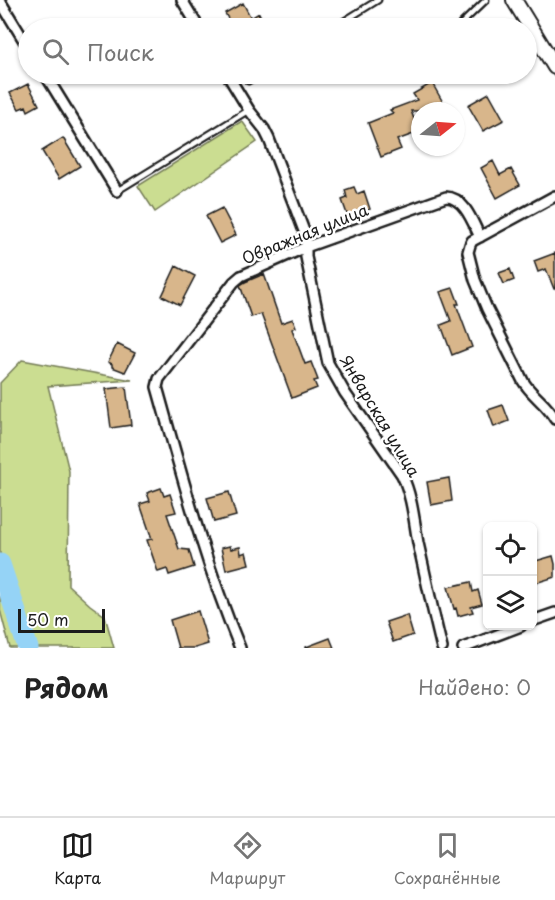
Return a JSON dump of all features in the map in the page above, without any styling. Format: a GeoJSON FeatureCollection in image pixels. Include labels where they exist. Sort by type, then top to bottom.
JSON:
{"type":"FeatureCollection","features":[{"type":"Feature","properties":{"kind":"main road"},"geometry":{"type":"LineString","coordinates":[[514,0],[525,18]]}},
{"type":"Feature","properties":{"kind":"main road"},"geometry":{"type":"LineString","coordinates":[[537,38],[555,67]]}},
{"type":"Feature","properties":{"kind":"street"},"geometry":{"type":"LineString","coordinates":[[182,0],[193,18]]}},
{"type":"Feature","properties":{"kind":"street"},"geometry":{"type":"LineString","coordinates":[[0,1],[18,31]]}},
{"type":"Feature","properties":{"kind":"street"},"geometry":{"type":"LineString","coordinates":[[51,84],[117,191]]}},
{"type":"Feature","properties":{"kind":"street","name":"Январская улица"},"geometry":{"type":"LineString","coordinates":[[233,84],[269,139],[304,231],[306,257],[328,363],[345,393],[402,475],[409,492],[442,648]]}},
{"type":"Feature","properties":{"kind":"street"},"geometry":{"type":"LineString","coordinates":[[555,196],[476,239],[470,245],[468,252],[475,280],[487,309],[527,387],[549,408],[555,419]]}},
{"type":"Feature","properties":{"kind":"street","name":"Овражная улица"},"geometry":{"type":"LineString","coordinates":[[240,648],[225,612],[195,521],[157,387],[159,379],[234,282],[242,276],[306,247],[446,197],[452,197],[463,207],[476,239]]}},
{"type":"Feature","properties":{"kind":"street"},"geometry":{"type":"LineString","coordinates":[[537,619],[555,613]]}},
{"type":"Feature","properties":{"kind":"street"},"geometry":{"type":"LineString","coordinates":[[463,648],[510,630]]}},
{"type":"Feature","properties":{"kind":"lane"},"geometry":{"type":"LineString","coordinates":[[349,18],[378,0]]}},
{"type":"Feature","properties":{"kind":"lane"},"geometry":{"type":"LineString","coordinates":[[468,18],[486,0]]}},
{"type":"Feature","properties":{"kind":"lane"},"geometry":{"type":"LineString","coordinates":[[117,191],[249,110]]}},
{"type":"Feature","properties":{"kind":"green space"},"geometry":{"type":"Polygon","coordinates":[[[242,121],[257,142],[155,212],[138,186],[242,121]]]}},
{"type":"Feature","properties":{"kind":"green space"},"geometry":{"type":"Polygon","coordinates":[[[22,360],[132,380],[48,386],[69,471],[68,585],[105,616],[114,648],[10,648],[0,610],[0,383],[22,360]]]}},
{"type":"Feature","properties":{"kind":"building"},"geometry":{"type":"Polygon","coordinates":[[[243,3],[251,18],[228,18],[225,13],[243,3]]]}},
{"type":"Feature","properties":{"kind":"building"},"geometry":{"type":"Polygon","coordinates":[[[259,13],[262,18],[251,18],[259,13]]]}},
{"type":"Feature","properties":{"kind":"building"},"geometry":{"type":"Polygon","coordinates":[[[28,84],[39,105],[28,111],[26,106],[19,109],[10,93],[28,84]]]}},
{"type":"Feature","properties":{"kind":"building"},"geometry":{"type":"Polygon","coordinates":[[[433,84],[443,102],[412,102],[417,100],[413,94],[433,84]]]}},
{"type":"Feature","properties":{"kind":"building"},"geometry":{"type":"Polygon","coordinates":[[[489,93],[504,120],[483,131],[468,105],[489,93]]]}},
{"type":"Feature","properties":{"kind":"building"},"geometry":{"type":"Polygon","coordinates":[[[411,102],[411,135],[397,140],[401,149],[381,157],[368,123],[393,113],[390,110],[411,102]]]}},
{"type":"Feature","properties":{"kind":"building"},"geometry":{"type":"Polygon","coordinates":[[[63,138],[80,166],[59,179],[42,151],[63,138]]]}},
{"type":"Feature","properties":{"kind":"building"},"geometry":{"type":"Polygon","coordinates":[[[493,161],[500,175],[511,169],[520,185],[497,198],[481,168],[493,161]]]}},
{"type":"Feature","properties":{"kind":"building"},"geometry":{"type":"Polygon","coordinates":[[[354,187],[357,194],[364,191],[370,209],[348,217],[342,200],[347,198],[345,190],[354,187]]]}},
{"type":"Feature","properties":{"kind":"building"},"geometry":{"type":"Polygon","coordinates":[[[222,208],[236,235],[220,243],[206,216],[222,208]]]}},
{"type":"Feature","properties":{"kind":"building"},"geometry":{"type":"Polygon","coordinates":[[[555,253],[554,289],[546,269],[538,272],[534,261],[555,253]]]}},
{"type":"Feature","properties":{"kind":"building"},"geometry":{"type":"Polygon","coordinates":[[[176,266],[195,276],[180,305],[162,296],[176,266]]]}},
{"type":"Feature","properties":{"kind":"building"},"geometry":{"type":"Polygon","coordinates":[[[510,269],[514,280],[504,284],[499,273],[510,269]]]}},
{"type":"Feature","properties":{"kind":"building"},"geometry":{"type":"Polygon","coordinates":[[[264,274],[281,323],[293,319],[296,327],[292,329],[305,364],[311,362],[318,380],[314,381],[317,388],[292,398],[261,314],[251,317],[240,285],[264,274]]]}},
{"type":"Feature","properties":{"kind":"building"},"geometry":{"type":"Polygon","coordinates":[[[453,288],[459,304],[456,304],[472,347],[452,355],[441,325],[451,321],[440,292],[453,288]]]}},
{"type":"Feature","properties":{"kind":"building"},"geometry":{"type":"Polygon","coordinates":[[[117,344],[135,353],[125,372],[112,367],[112,364],[108,362],[117,344]]]}},
{"type":"Feature","properties":{"kind":"building"},"geometry":{"type":"Polygon","coordinates":[[[126,387],[131,425],[111,428],[106,389],[126,387]]]}},
{"type":"Feature","properties":{"kind":"building"},"geometry":{"type":"Polygon","coordinates":[[[503,405],[509,421],[494,427],[488,410],[503,405]]]}},
{"type":"Feature","properties":{"kind":"building"},"geometry":{"type":"Polygon","coordinates":[[[449,478],[452,501],[431,505],[427,482],[449,478]]]}},
{"type":"Feature","properties":{"kind":"building"},"geometry":{"type":"Polygon","coordinates":[[[161,488],[164,496],[170,494],[176,512],[167,514],[179,549],[189,550],[194,567],[169,575],[167,569],[158,572],[147,540],[152,539],[140,504],[150,501],[147,493],[161,488]]]}},
{"type":"Feature","properties":{"kind":"building"},"geometry":{"type":"Polygon","coordinates":[[[229,492],[236,516],[214,522],[207,498],[229,492]]]}},
{"type":"Feature","properties":{"kind":"building"},"geometry":{"type":"Polygon","coordinates":[[[230,546],[231,549],[240,547],[241,554],[246,552],[249,564],[226,570],[221,548],[230,546]]]}},
{"type":"Feature","properties":{"kind":"building"},"geometry":{"type":"Polygon","coordinates":[[[553,556],[555,577],[537,582],[537,561],[553,556]]]}},
{"type":"Feature","properties":{"kind":"building"},"geometry":{"type":"Polygon","coordinates":[[[471,582],[473,592],[478,590],[482,604],[471,607],[473,612],[458,616],[448,587],[471,582]]]}},
{"type":"Feature","properties":{"kind":"building"},"geometry":{"type":"Polygon","coordinates":[[[198,611],[208,644],[195,648],[178,648],[170,620],[198,611]]]}},
{"type":"Feature","properties":{"kind":"building"},"geometry":{"type":"Polygon","coordinates":[[[407,615],[413,635],[393,642],[386,622],[407,615]]]}},
{"type":"Feature","properties":{"kind":"building"},"geometry":{"type":"Polygon","coordinates":[[[330,638],[334,648],[306,648],[306,647],[330,638]]]}},
{"type":"Feature","properties":{"kind":"waterway"},"geometry":{"type":"LineString","coordinates":[[0,564],[28,648]]}}]}
